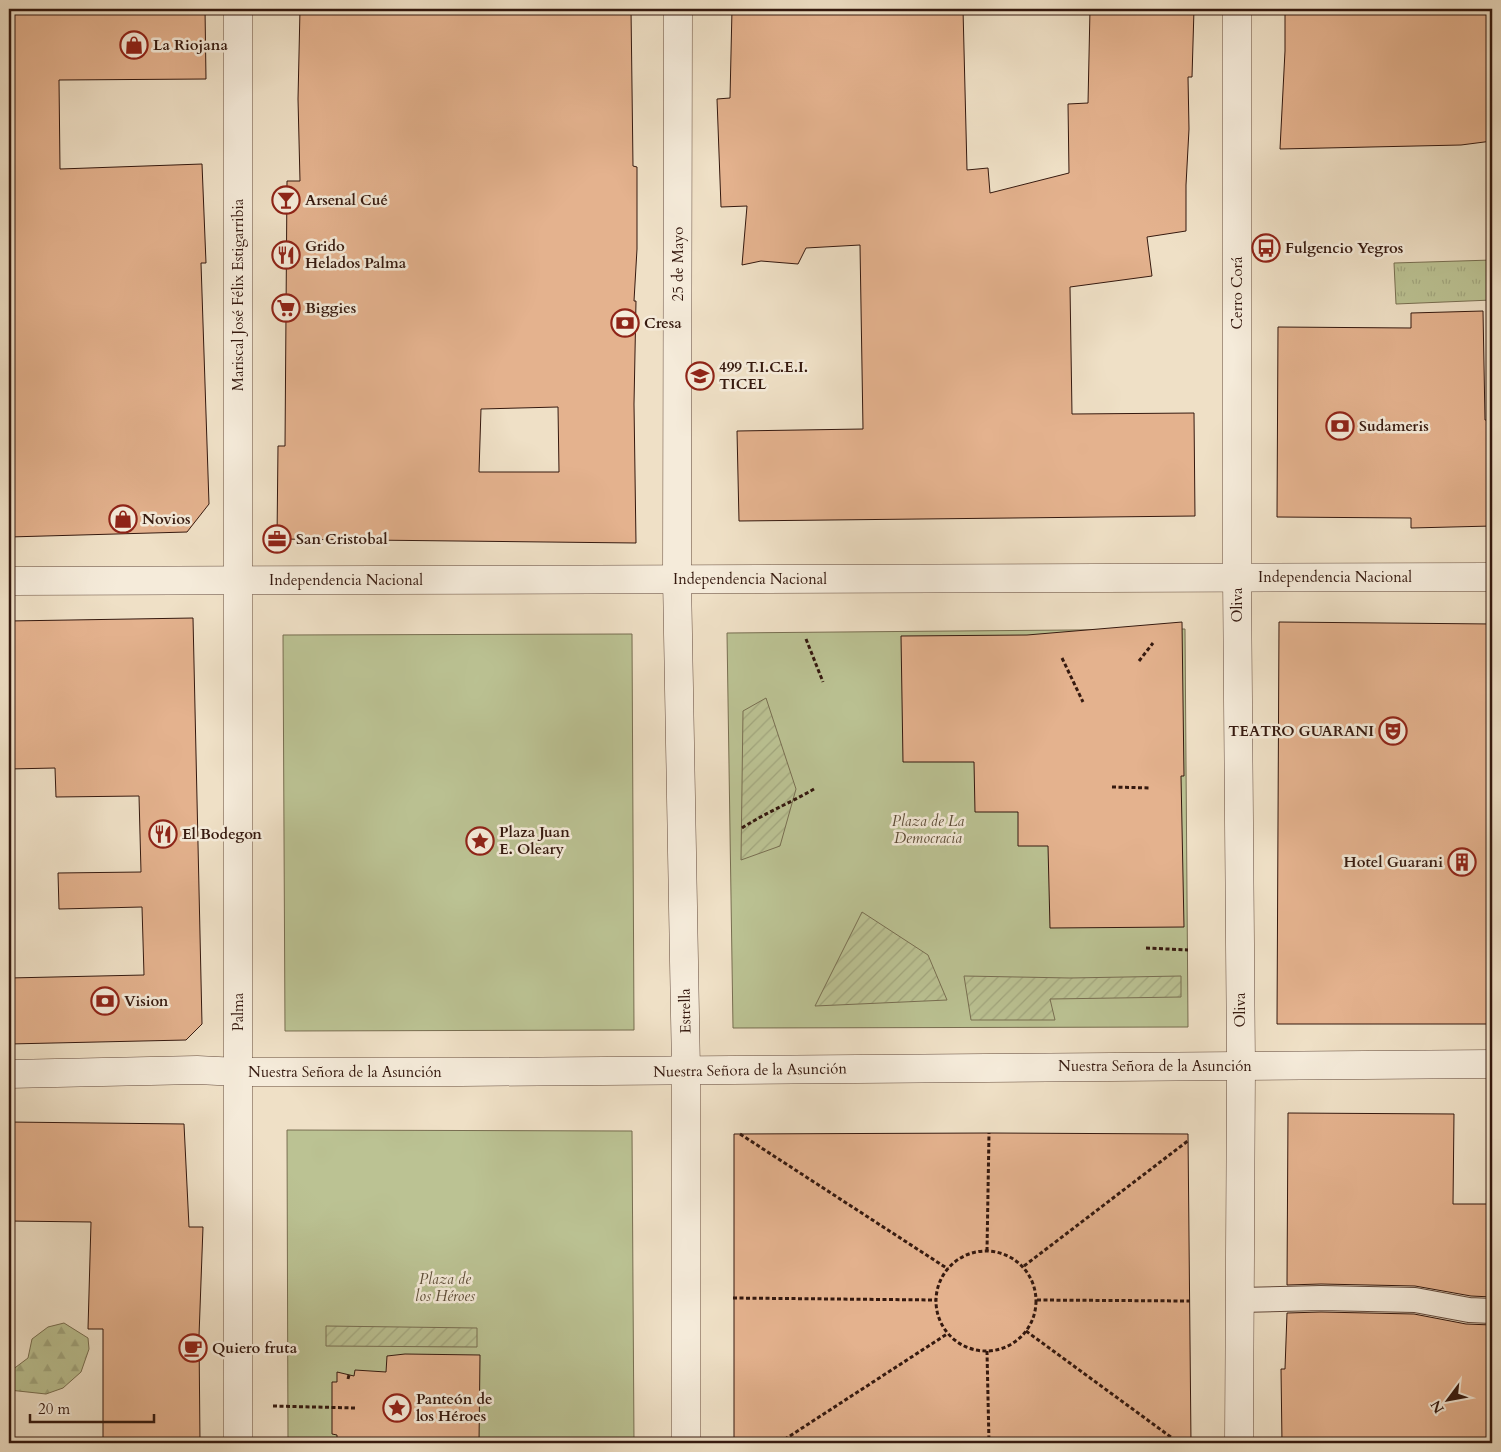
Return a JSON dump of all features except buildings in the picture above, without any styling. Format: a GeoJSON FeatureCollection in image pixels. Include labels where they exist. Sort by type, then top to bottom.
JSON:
{"type":"FeatureCollection","features":[{"type":"Feature","properties":{"kind":"street","name":"Mariscal José Félix Estigarribia"},"geometry":{"type":"LineString","coordinates":[[230,581],[238,9]]}},
{"type":"Feature","properties":{"kind":"street","name":"25 de Mayo"},"geometry":{"type":"LineString","coordinates":[[677,579],[678,9]]}},
{"type":"Feature","properties":{"kind":"street","name":"Cerro Corá"},"geometry":{"type":"LineString","coordinates":[[1237,9],[1237,578]]}},
{"type":"Feature","properties":{"kind":"street","name":"Independencia Nacional"},"geometry":{"type":"LineString","coordinates":[[9,582],[1492,576]]}},
{"type":"Feature","properties":{"kind":"street","name":"Oliva"},"geometry":{"type":"LineString","coordinates":[[1237,578],[1240,1066],[1239,1443]]}},
{"type":"Feature","properties":{"kind":"street","name":"Estrella"},"geometry":{"type":"LineString","coordinates":[[677,579],[686,1070],[686,1443]]}},
{"type":"Feature","properties":{"kind":"street","name":"Palma"},"geometry":{"type":"LineString","coordinates":[[230,581],[239,1072],[238,1443]]}},
{"type":"Feature","properties":{"kind":"street","name":"Nuestra Señora de la Asunción"},"geometry":{"type":"LineString","coordinates":[[9,1074],[197,1070],[239,1072],[461,1072],[1492,1064]]}},
{"type":"Feature","properties":{"kind":"lane"},"geometry":{"type":"LineString","coordinates":[[1240,1300],[1321,1298],[1415,1300],[1469,1310],[1492,1311]]}},
{"type":"Feature","properties":{"kind":"path"},"geometry":{"type":"LineString","coordinates":[[806,639],[823,682]]}},
{"type":"Feature","properties":{"kind":"path"},"geometry":{"type":"LineString","coordinates":[[1139,661],[1153,643]]}},
{"type":"Feature","properties":{"kind":"path"},"geometry":{"type":"LineString","coordinates":[[1062,658],[1083,702]]}},
{"type":"Feature","properties":{"kind":"path"},"geometry":{"type":"LineString","coordinates":[[1112,787],[1150,788]]}},
{"type":"Feature","properties":{"kind":"path"},"geometry":{"type":"LineString","coordinates":[[742,828],[761,816],[792,802],[814,789]]}},
{"type":"Feature","properties":{"kind":"path"},"geometry":{"type":"LineString","coordinates":[[1146,948],[1188,950]]}},
{"type":"Feature","properties":{"kind":"path"},"geometry":{"type":"LineString","coordinates":[[740,1134],[948,1270]]}},
{"type":"Feature","properties":{"kind":"path"},"geometry":{"type":"LineString","coordinates":[[987,1251],[989,1134]]}},
{"type":"Feature","properties":{"kind":"path"},"geometry":{"type":"LineString","coordinates":[[1024,1266],[1188,1140]]}},
{"type":"Feature","properties":{"kind":"path"},"geometry":{"type":"LineString","coordinates":[[987,1251],[1003,1253],[1024,1266],[1035,1288],[1037,1300],[1033,1321],[1024,1336],[1010,1346],[994,1352],[977,1352],[961,1345],[947,1334],[939,1319],[936,1300],[938,1286],[945,1272],[956,1260],[971,1253],[987,1251]]}},
{"type":"Feature","properties":{"kind":"path"},"geometry":{"type":"LineString","coordinates":[[733,1298],[936,1300]]}},
{"type":"Feature","properties":{"kind":"path"},"geometry":{"type":"LineString","coordinates":[[1037,1300],[1190,1301]]}},
{"type":"Feature","properties":{"kind":"path"},"geometry":{"type":"LineString","coordinates":[[1026,1331],[1179,1443]]}},
{"type":"Feature","properties":{"kind":"path"},"geometry":{"type":"LineString","coordinates":[[779,1443],[947,1334]]}},
{"type":"Feature","properties":{"kind":"path"},"geometry":{"type":"LineString","coordinates":[[987,1351],[989,1443]]}},
{"type":"Feature","properties":{"kind":"path"},"geometry":{"type":"LineString","coordinates":[[286,1405],[355,1408]]}},
{"type":"Feature","properties":{"kind":"green space"},"geometry":{"type":"Polygon","coordinates":[[[1492,260],[1492,300],[1396,304],[1394,263],[1492,260]]]}},
{"type":"Feature","properties":{"kind":"green space","name":"Plaza de La Democracia"},"geometry":{"type":"Polygon","coordinates":[[[1185,629],[1188,1027],[733,1028],[727,633],[1185,629]]]}},
{"type":"Feature","properties":{"kind":"green space"},"geometry":{"type":"Polygon","coordinates":[[[632,634],[634,1030],[285,1031],[283,635],[632,634]]]}},
{"type":"Feature","properties":{"kind":"green space"},"geometry":{"type":"Polygon","coordinates":[[[766,698],[796,789],[780,846],[741,860],[743,711],[766,698]]]}},
{"type":"Feature","properties":{"kind":"green space"},"geometry":{"type":"Polygon","coordinates":[[[862,912],[928,955],[947,1000],[815,1006],[862,912]]]}},
{"type":"Feature","properties":{"kind":"green space"},"geometry":{"type":"Polygon","coordinates":[[[964,976],[1070,978],[1181,976],[1181,997],[1050,999],[1055,1020],[971,1020],[964,976]]]}},
{"type":"Feature","properties":{"kind":"green space","name":"Plaza de los Héroes"},"geometry":{"type":"Polygon","coordinates":[[[287,1130],[632,1131],[634,1443],[288,1443],[287,1130]]]}},
{"type":"Feature","properties":{"kind":"green space"},"geometry":{"type":"Polygon","coordinates":[[[64,1323],[88,1338],[89,1349],[81,1372],[63,1388],[46,1394],[9,1390],[9,1368],[12,1370],[28,1358],[32,1339],[48,1327],[64,1323]]]}},
{"type":"Feature","properties":{"kind":"green space"},"geometry":{"type":"Polygon","coordinates":[[[326,1326],[477,1328],[477,1347],[326,1346],[326,1326]]]}},
{"type":"Feature","properties":{"kind":"place","name":"La Riojana"},"geometry":{"type":"Point","coordinates":[134,45]}},
{"type":"Feature","properties":{"kind":"place","name":"Arsenal Cué"},"geometry":{"type":"Point","coordinates":[286,200]}},
{"type":"Feature","properties":{"kind":"place","name":"Fulgencio Yegros"},"geometry":{"type":"Point","coordinates":[1266,248]}},
{"type":"Feature","properties":{"kind":"place","name":"Grido Helados Palma"},"geometry":{"type":"Point","coordinates":[286,255]}},
{"type":"Feature","properties":{"kind":"place","name":"Biggies"},"geometry":{"type":"Point","coordinates":[286,308]}},
{"type":"Feature","properties":{"kind":"place","name":"Cresa"},"geometry":{"type":"Point","coordinates":[625,323]}},
{"type":"Feature","properties":{"kind":"place","name":"499 T.I.C.E.I. TICEL"},"geometry":{"type":"Point","coordinates":[700,376]}},
{"type":"Feature","properties":{"kind":"place","name":"Sudameris"},"geometry":{"type":"Point","coordinates":[1340,426]}},
{"type":"Feature","properties":{"kind":"place","name":"Novios"},"geometry":{"type":"Point","coordinates":[123,519]}},
{"type":"Feature","properties":{"kind":"place","name":"San Cristobal"},"geometry":{"type":"Point","coordinates":[277,539]}},
{"type":"Feature","properties":{"kind":"place","name":"TEATRO GUARANI"},"geometry":{"type":"Point","coordinates":[1393,731]}},
{"type":"Feature","properties":{"kind":"place","name":"El Bodegon"},"geometry":{"type":"Point","coordinates":[163,834]}},
{"type":"Feature","properties":{"kind":"place","name":"Plaza Juan E. Oleary"},"geometry":{"type":"Point","coordinates":[480,841]}},
{"type":"Feature","properties":{"kind":"place","name":"Hotel Guarani"},"geometry":{"type":"Point","coordinates":[1462,862]}},
{"type":"Feature","properties":{"kind":"place","name":"Vision"},"geometry":{"type":"Point","coordinates":[105,1001]}},
{"type":"Feature","properties":{"kind":"place","name":"Quiero fruta"},"geometry":{"type":"Point","coordinates":[193,1348]}},
{"type":"Feature","properties":{"kind":"place","name":"Panteón de los Héroes"},"geometry":{"type":"Point","coordinates":[397,1408]}}]}
